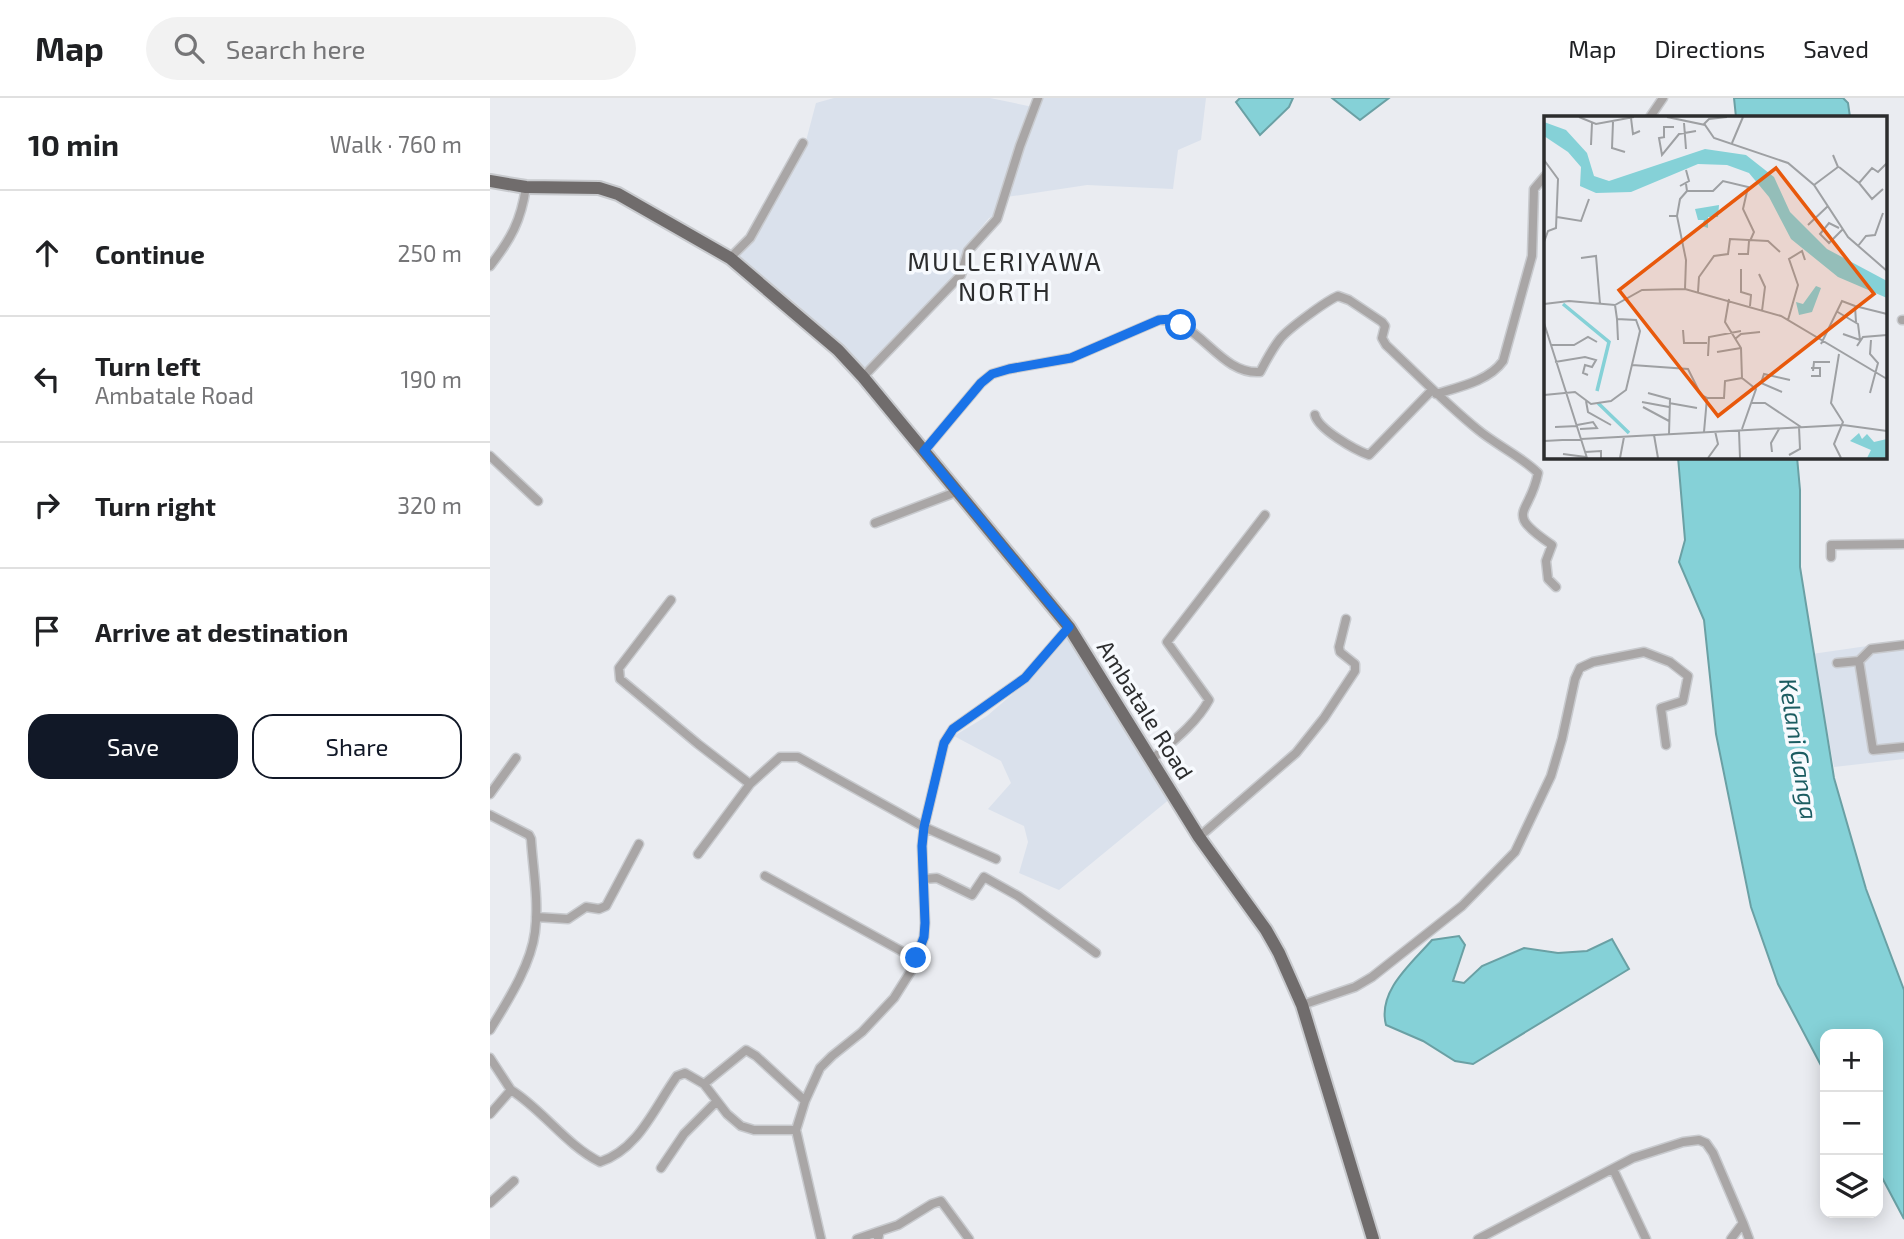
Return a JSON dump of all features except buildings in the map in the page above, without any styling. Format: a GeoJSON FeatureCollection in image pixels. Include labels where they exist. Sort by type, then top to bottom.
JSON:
{"type":"FeatureCollection","features":[{"type":"Feature","properties":{"kind":"main road","name":"Ambatale Road"},"geometry":{"type":"LineString","coordinates":[[490,181],[526,187],[599,188],[618,194],[730,258],[828,341],[863,377],[1069,627],[1199,837],[1266,930],[1302,1005],[1373,1239]]}},
{"type":"Feature","properties":{"kind":"street"},"geometry":{"type":"LineString","coordinates":[[863,377],[961,275],[968,251],[997,219],[1038,98]]}},
{"type":"Feature","properties":{"kind":"street"},"geometry":{"type":"LineString","coordinates":[[1651,116],[1663,98]]}},
{"type":"Feature","properties":{"kind":"street"},"geometry":{"type":"LineString","coordinates":[[730,258],[750,238],[766,214],[803,143]]}},
{"type":"Feature","properties":{"kind":"street"},"geometry":{"type":"LineString","coordinates":[[1315,415],[1320,425],[1369,455],[1434,392],[1495,372],[1503,362],[1532,256],[1534,189],[1544,177]]}},
{"type":"Feature","properties":{"kind":"street"},"geometry":{"type":"LineString","coordinates":[[490,265],[514,232],[523,211],[526,187]]}},
{"type":"Feature","properties":{"kind":"street"},"geometry":{"type":"LineString","coordinates":[[924,451],[981,383],[992,374],[1071,358],[1159,320],[1170,319],[1237,368],[1250,373],[1260,372],[1280,339],[1289,330],[1327,301],[1338,296],[1381,321],[1385,326],[1382,338],[1386,345],[1434,392],[1483,435],[1538,473],[1536,486],[1525,503],[1522,516],[1527,528],[1552,545],[1546,561],[1548,579],[1556,587]]}},
{"type":"Feature","properties":{"kind":"street"},"geometry":{"type":"LineString","coordinates":[[490,456],[538,500]]}},
{"type":"Feature","properties":{"kind":"street"},"geometry":{"type":"LineString","coordinates":[[875,523],[956,492]]}},
{"type":"Feature","properties":{"kind":"street"},"geometry":{"type":"LineString","coordinates":[[1151,760],[1204,710],[1209,700],[1167,642],[1265,515]]}},
{"type":"Feature","properties":{"kind":"street"},"geometry":{"type":"LineString","coordinates":[[1831,557],[1831,545],[1904,544]]}},
{"type":"Feature","properties":{"kind":"street"},"geometry":{"type":"LineString","coordinates":[[671,600],[619,668],[620,679],[750,784]]}},
{"type":"Feature","properties":{"kind":"street"},"geometry":{"type":"LineString","coordinates":[[1199,837],[1296,753],[1324,718],[1355,671],[1355,664],[1340,652],[1339,647],[1346,619]]}},
{"type":"Feature","properties":{"kind":"street"},"geometry":{"type":"LineString","coordinates":[[821,1239],[796,1130],[820,1068],[862,1032],[894,998],[911,971],[924,937],[922,846],[940,752],[947,735],[1025,678],[1069,627]]}},
{"type":"Feature","properties":{"kind":"street"},"geometry":{"type":"LineString","coordinates":[[1837,663],[1859,661],[1871,649],[1904,645]]}},
{"type":"Feature","properties":{"kind":"street"},"geometry":{"type":"LineString","coordinates":[[1302,1005],[1355,987],[1372,977],[1462,906],[1515,852],[1551,776],[1580,668],[1592,662],[1644,652],[1670,662],[1688,676],[1684,701],[1661,708],[1667,745]]}},
{"type":"Feature","properties":{"kind":"street"},"geometry":{"type":"LineString","coordinates":[[1859,661],[1872,750],[1904,747]]}},
{"type":"Feature","properties":{"kind":"street"},"geometry":{"type":"LineString","coordinates":[[698,854],[750,784],[780,757],[798,757],[924,827],[996,859]]}},
{"type":"Feature","properties":{"kind":"street"},"geometry":{"type":"LineString","coordinates":[[490,794],[516,758]]}},
{"type":"Feature","properties":{"kind":"street"},"geometry":{"type":"LineString","coordinates":[[490,815],[529,835],[531,839],[536,917],[535,934],[523,971],[511,998],[490,1030]]}},
{"type":"Feature","properties":{"kind":"street"},"geometry":{"type":"LineString","coordinates":[[536,917],[568,919],[586,907],[599,909],[606,906],[639,844]]}},
{"type":"Feature","properties":{"kind":"street"},"geometry":{"type":"LineString","coordinates":[[765,876],[916,958]]}},
{"type":"Feature","properties":{"kind":"street"},"geometry":{"type":"LineString","coordinates":[[924,878],[937,878],[972,895],[984,877],[1018,896],[1096,953]]}},
{"type":"Feature","properties":{"kind":"street"},"geometry":{"type":"LineString","coordinates":[[704,1084],[746,1050],[805,1101]]}},
{"type":"Feature","properties":{"kind":"street"},"geometry":{"type":"LineString","coordinates":[[490,1058],[511,1090],[527,1100],[587,1156],[600,1163],[616,1157],[636,1138],[677,1076],[685,1073],[704,1084],[727,1114],[741,1126],[754,1130],[796,1130]]}},
{"type":"Feature","properties":{"kind":"street"},"geometry":{"type":"LineString","coordinates":[[490,1114],[511,1090]]}},
{"type":"Feature","properties":{"kind":"street"},"geometry":{"type":"LineString","coordinates":[[661,1168],[684,1134],[717,1101]]}},
{"type":"Feature","properties":{"kind":"street"},"geometry":{"type":"LineString","coordinates":[[1478,1239],[1633,1158],[1664,1147],[1699,1140],[1706,1143],[1713,1153],[1749,1239]]}},
{"type":"Feature","properties":{"kind":"street"},"geometry":{"type":"LineString","coordinates":[[1613,1168],[1646,1239]]}},
{"type":"Feature","properties":{"kind":"street"},"geometry":{"type":"LineString","coordinates":[[490,1203],[514,1181]]}},
{"type":"Feature","properties":{"kind":"street"},"geometry":{"type":"LineString","coordinates":[[857,1239],[879,1235],[941,1201],[969,1239]]}},
{"type":"Feature","properties":{"kind":"street"},"geometry":{"type":"LineString","coordinates":[[1731,1239],[1743,1223]]}},
{"type":"Feature","properties":{"kind":"shaded area"},"geometry":{"type":"Polygon","coordinates":[[[834,98],[990,98],[1033,107],[996,216],[989,218],[965,247],[956,273],[864,371],[798,305],[735,254],[806,141],[816,103],[834,98]]]}},
{"type":"Feature","properties":{"kind":"shaded area"},"geometry":{"type":"Polygon","coordinates":[[[1041,98],[1206,98],[1201,140],[1178,150],[1173,189],[1087,185],[1007,197],[1041,98]]]}},
{"type":"Feature","properties":{"kind":"shaded area"},"geometry":{"type":"Polygon","coordinates":[[[1068,634],[1171,798],[1059,890],[1019,873],[1028,842],[1024,826],[988,809],[1011,783],[1001,761],[954,736],[987,716],[1032,677],[1049,653],[1068,634]]]}},
{"type":"Feature","properties":{"kind":"shaded area"},"geometry":{"type":"Polygon","coordinates":[[[1904,643],[1904,759],[1834,767],[1812,654],[1904,643]]]}},
{"type":"Feature","properties":{"kind":"water"},"geometry":{"type":"Polygon","coordinates":[[[1240,98],[1293,98],[1289,107],[1260,135],[1236,102],[1240,98]]]}},
{"type":"Feature","properties":{"kind":"water"},"geometry":{"type":"Polygon","coordinates":[[[1332,98],[1389,98],[1360,120],[1332,98]]]}},
{"type":"Feature","properties":{"kind":"water"},"geometry":{"type":"Polygon","coordinates":[[[1734,98],[1843,98],[1848,103],[1850,116],[1736,116],[1734,98]]]}},
{"type":"Feature","properties":{"kind":"water","name":"Kelani Ganga"},"geometry":{"type":"Polygon","coordinates":[[[1678,458],[1797,458],[1800,567],[1834,778],[1866,889],[1904,990],[1904,1219],[1883,1179],[1883,1029],[1820,1029],[1820,1064],[1778,984],[1751,907],[1716,734],[1704,620],[1679,562],[1685,540],[1678,458]]]}},
{"type":"Feature","properties":{"kind":"water"},"geometry":{"type":"Polygon","coordinates":[[[1459,936],[1465,945],[1453,981],[1464,983],[1482,966],[1524,948],[1558,953],[1587,951],[1612,939],[1629,969],[1473,1064],[1455,1061],[1423,1041],[1386,1025],[1385,1013],[1391,989],[1398,978],[1432,940],[1459,936]]]}},
{"type":"Feature","properties":{"kind":"district","name":"MULLERIYAWA NORTH"},"geometry":{"type":"Point","coordinates":[1005,277]}},
{"type":"Feature","properties":{"kind":"route"},"geometry":{"type":"LineString","coordinates":[[916,958],[924,937],[925,923],[922,846],[924,827],[940,752],[947,735],[1025,678],[1069,627],[924,451],[981,383],[992,374],[1071,358],[1159,320],[1170,319],[1181,325]]}}]}
